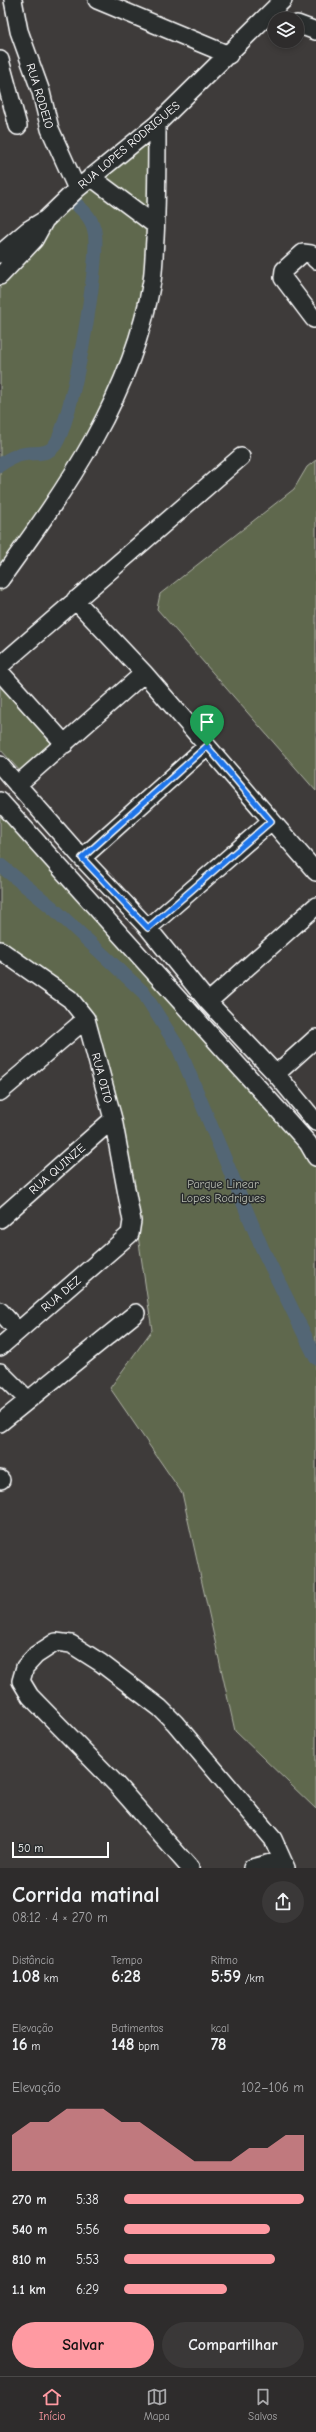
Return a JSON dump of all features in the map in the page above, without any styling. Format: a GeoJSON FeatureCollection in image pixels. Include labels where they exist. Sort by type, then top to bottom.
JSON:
{"type":"FeatureCollection","features":[{"type":"Feature","properties":{"kind":"street","name":"RUA RODEIO"},"geometry":{"type":"LineString","coordinates":[[13,0],[19,31],[41,92],[50,129],[77,189]]}},
{"type":"Feature","properties":{"kind":"street"},"geometry":{"type":"LineString","coordinates":[[97,0],[229,55]]}},
{"type":"Feature","properties":{"kind":"street","name":"RUA LOPES RODRIGUES"},"geometry":{"type":"LineString","coordinates":[[0,254],[28,230],[46,219],[91,177],[157,124],[229,55],[254,26],[279,4]]}},
{"type":"Feature","properties":{"kind":"street"},"geometry":{"type":"LineString","coordinates":[[304,27],[316,31]]}},
{"type":"Feature","properties":{"kind":"street"},"geometry":{"type":"LineString","coordinates":[[0,60],[18,126]]}},
{"type":"Feature","properties":{"kind":"street"},"geometry":{"type":"LineString","coordinates":[[0,580],[62,494],[96,436],[114,401],[138,339],[152,280],[155,225],[157,124]]}},
{"type":"Feature","properties":{"kind":"street"},"geometry":{"type":"LineString","coordinates":[[91,177],[155,225]]}},
{"type":"Feature","properties":{"kind":"street","name":"RUA LOPES RODRIGUES"},"geometry":{"type":"LineString","coordinates":[[0,276],[34,240],[46,219]]}},
{"type":"Feature","properties":{"kind":"street"},"geometry":{"type":"LineString","coordinates":[[315,319],[283,278],[284,270],[303,254],[311,254],[316,260]]}},
{"type":"Feature","properties":{"kind":"street"},"geometry":{"type":"LineString","coordinates":[[0,666],[241,457]]}},
{"type":"Feature","properties":{"kind":"street"},"geometry":{"type":"LineString","coordinates":[[75,600],[144,673],[316,872]]}},
{"type":"Feature","properties":{"kind":"street"},"geometry":{"type":"LineString","coordinates":[[0,672],[65,744]]}},
{"type":"Feature","properties":{"kind":"street"},"geometry":{"type":"LineString","coordinates":[[17,785],[144,673]]}},
{"type":"Feature","properties":{"kind":"street"},"geometry":{"type":"LineString","coordinates":[[82,858],[207,746]]}},
{"type":"Feature","properties":{"kind":"street"},"geometry":{"type":"LineString","coordinates":[[0,765],[82,858],[148,928],[208,1002],[276,1074],[316,1122]]}},
{"type":"Feature","properties":{"kind":"street"},"geometry":{"type":"LineString","coordinates":[[0,801],[308,1143],[316,1156]]}},
{"type":"Feature","properties":{"kind":"street"},"geometry":{"type":"LineString","coordinates":[[148,928],[271,821]]}},
{"type":"Feature","properties":{"kind":"street"},"geometry":{"type":"LineString","coordinates":[[208,1002],[316,906]]}},
{"type":"Feature","properties":{"kind":"street","name":"RUA OITO"},"geometry":{"type":"LineString","coordinates":[[3,956],[70,999],[86,1019],[113,1119],[132,1220],[130,1234],[122,1242]]}},
{"type":"Feature","properties":{"kind":"street"},"geometry":{"type":"LineString","coordinates":[[0,1092],[86,1019]]}},
{"type":"Feature","properties":{"kind":"street"},"geometry":{"type":"LineString","coordinates":[[276,1074],[316,1038]]}},
{"type":"Feature","properties":{"kind":"street","name":"RUA QUINZE"},"geometry":{"type":"LineString","coordinates":[[0,1219],[113,1119]]}},
{"type":"Feature","properties":{"kind":"street","name":"RUA DEZ"},"geometry":{"type":"LineString","coordinates":[[0,1347],[122,1242]]}},
{"type":"Feature","properties":{"kind":"street"},"geometry":{"type":"LineString","coordinates":[[0,1311],[18,1331]]}},
{"type":"Feature","properties":{"kind":"street"},"geometry":{"type":"LineString","coordinates":[[0,1423],[136,1313]]}},
{"type":"Feature","properties":{"kind":"street"},"geometry":{"type":"LineString","coordinates":[[0,1372],[28,1399]]}},
{"type":"Feature","properties":{"kind":"street"},"geometry":{"type":"LineString","coordinates":[[190,1868],[116,1784],[30,1696],[21,1681],[24,1667],[36,1655],[51,1644],[56,1642],[71,1644],[101,1663],[160,1708],[273,1839],[284,1864],[252,1868]]}},
{"type":"Feature","properties":{"kind":"green space"},"geometry":{"type":"Polygon","coordinates":[[[155,131],[156,280],[64,497],[0,592],[0,265],[155,131]]]}},
{"type":"Feature","properties":{"kind":"green space"},"geometry":{"type":"Polygon","coordinates":[[[316,460],[316,791],[157,609],[160,594],[294,489],[307,467],[316,460]]]}},
{"type":"Feature","properties":{"kind":"green space"},"geometry":{"type":"Polygon","coordinates":[[[0,683],[51,743],[20,771],[0,749],[0,683]]]}},
{"type":"Feature","properties":{"kind":"green space","name":"Parque Linear Lopes Rodrigues"},"geometry":{"type":"Polygon","coordinates":[[[0,798],[316,1159],[316,1809],[235,1731],[182,1493],[110,1388],[152,1330],[137,1229],[87,1019],[0,952],[0,798]]]}},
{"type":"Feature","properties":{"kind":"waterway"},"geometry":{"type":"LineString","coordinates":[[0,465],[18,455],[48,451],[55,445],[62,430],[77,375],[89,308],[95,251],[95,234],[93,225],[86,214],[76,204]]}},
{"type":"Feature","properties":{"kind":"waterway"},"geometry":{"type":"LineString","coordinates":[[0,865],[54,909],[143,992],[179,1049],[262,1248],[316,1358]]}},
{"type":"Feature","properties":{"kind":"route"},"geometry":{"type":"LineString","coordinates":[[207,746],[271,821],[148,928],[82,858],[207,746]]}}]}
